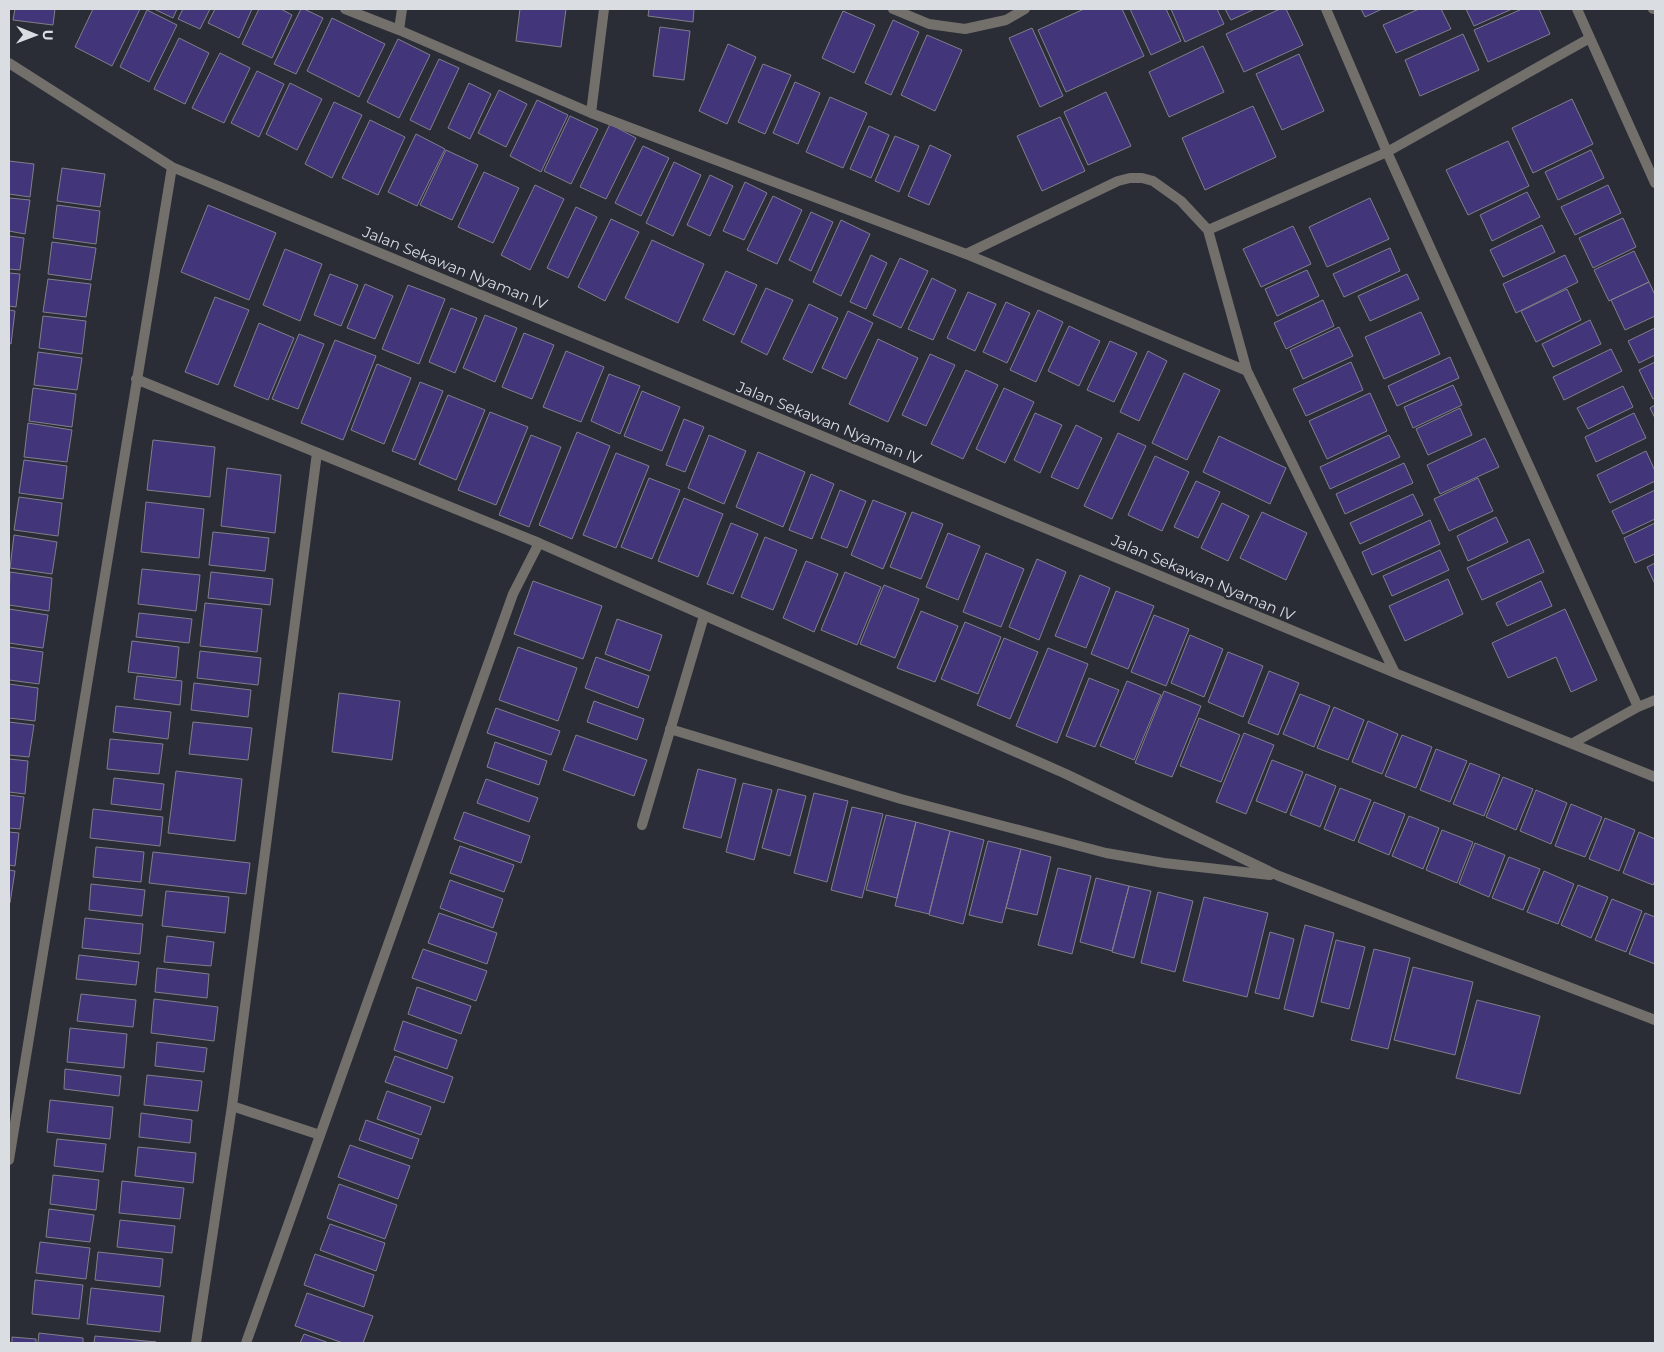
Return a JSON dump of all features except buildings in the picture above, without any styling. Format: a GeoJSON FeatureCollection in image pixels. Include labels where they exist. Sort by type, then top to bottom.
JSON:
{"type":"FeatureCollection","features":[{"type":"Feature","properties":{"kind":"street"},"geometry":{"type":"LineString","coordinates":[[345,9],[399,30],[591,113],[966,254],[1247,371]]}},
{"type":"Feature","properties":{"kind":"street"},"geometry":{"type":"LineString","coordinates":[[399,30],[402,9]]}},
{"type":"Feature","properties":{"kind":"street"},"geometry":{"type":"LineString","coordinates":[[591,113],[604,9]]}},
{"type":"Feature","properties":{"kind":"street"},"geometry":{"type":"LineString","coordinates":[[894,9],[929,24],[965,29],[1006,20],[1025,9]]}},
{"type":"Feature","properties":{"kind":"street"},"geometry":{"type":"LineString","coordinates":[[1326,9],[1387,152],[1638,707]]}},
{"type":"Feature","properties":{"kind":"street"},"geometry":{"type":"LineString","coordinates":[[1577,9],[1655,183]]}},
{"type":"Feature","properties":{"kind":"street"},"geometry":{"type":"LineString","coordinates":[[1208,230],[1387,152],[1590,38]]}},
{"type":"Feature","properties":{"kind":"street","name":"Jalan Sekawan Nyaman IV"},"geometry":{"type":"LineString","coordinates":[[9,63],[172,167],[1395,673],[1655,777]]}},
{"type":"Feature","properties":{"kind":"street"},"geometry":{"type":"LineString","coordinates":[[9,1160],[172,167]]}},
{"type":"Feature","properties":{"kind":"street"},"geometry":{"type":"LineString","coordinates":[[966,254],[1118,181],[1130,178],[1142,178],[1153,181],[1181,201],[1208,230],[1247,371],[1395,673]]}},
{"type":"Feature","properties":{"kind":"street"},"geometry":{"type":"LineString","coordinates":[[136,379],[539,543],[1066,774],[1279,876],[1655,1020]]}},
{"type":"Feature","properties":{"kind":"street"},"geometry":{"type":"LineString","coordinates":[[196,1343],[232,1106],[317,453]]}},
{"type":"Feature","properties":{"kind":"street"},"geometry":{"type":"LineString","coordinates":[[246,1343],[513,594],[539,543]]}},
{"type":"Feature","properties":{"kind":"street"},"geometry":{"type":"LineString","coordinates":[[642,825],[704,616]]}},
{"type":"Feature","properties":{"kind":"street"},"geometry":{"type":"LineString","coordinates":[[1573,743],[1638,707],[1655,700]]}},
{"type":"Feature","properties":{"kind":"street"},"geometry":{"type":"LineString","coordinates":[[670,729],[901,800],[1106,853],[1164,863],[1279,876]]}},
{"type":"Feature","properties":{"kind":"street"},"geometry":{"type":"LineString","coordinates":[[232,1106],[320,1135]]}}]}
